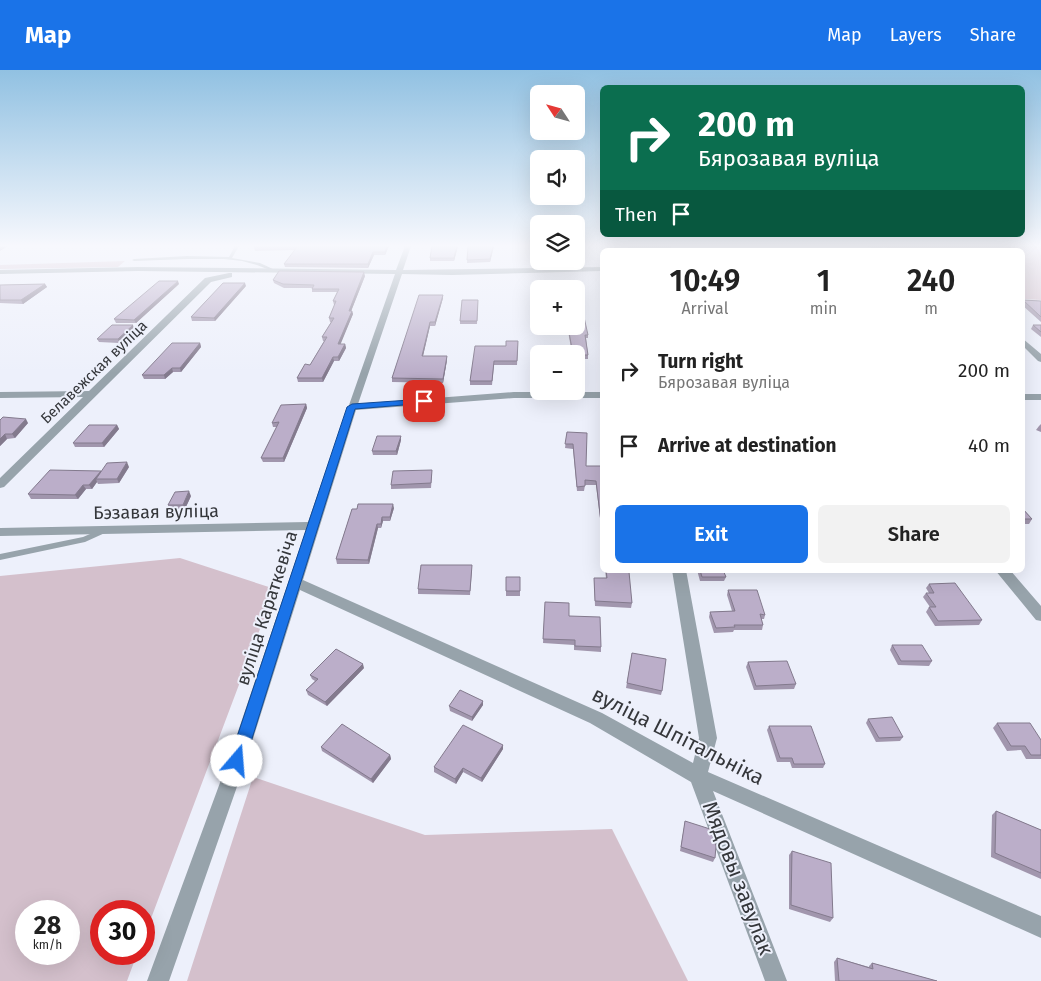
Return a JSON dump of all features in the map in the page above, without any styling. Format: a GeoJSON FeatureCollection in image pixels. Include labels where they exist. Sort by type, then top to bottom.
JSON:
{"type":"FeatureCollection","features":[{"type":"Feature","properties":{"kind":"street","name":"Белавежская вуліца"},"geometry":{"type":"LineString","coordinates":[[0,484],[199,289]]}},
{"type":"Feature","properties":{"kind":"street","name":"вуліца Караткевіча"},"geometry":{"type":"LineString","coordinates":[[158,981],[237,761],[352,407],[393,289]]}},
{"type":"Feature","properties":{"kind":"street"},"geometry":{"type":"LineString","coordinates":[[1025,343],[1041,359]]}},
{"type":"Feature","properties":{"kind":"street"},"geometry":{"type":"LineString","coordinates":[[0,395],[91,394]]}},
{"type":"Feature","properties":{"kind":"street"},"geometry":{"type":"LineString","coordinates":[[352,407],[514,395],[600,395]]}},
{"type":"Feature","properties":{"kind":"street"},"geometry":{"type":"LineString","coordinates":[[1025,397],[1041,397]]}},
{"type":"Feature","properties":{"kind":"street","name":"Бэзавая вуліца"},"geometry":{"type":"LineString","coordinates":[[0,532],[313,526]]}},
{"type":"Feature","properties":{"kind":"street"},"geometry":{"type":"LineString","coordinates":[[680,573],[708,738],[698,776]]}},
{"type":"Feature","properties":{"kind":"street"},"geometry":{"type":"LineString","coordinates":[[1005,573],[1041,616]]}},
{"type":"Feature","properties":{"kind":"street","name":"вуліца Шпітальніка"},"geometry":{"type":"LineString","coordinates":[[295,582],[596,718],[698,776],[969,894],[1041,928]]}},
{"type":"Feature","properties":{"kind":"street","name":"Мядовы завулак"},"geometry":{"type":"LineString","coordinates":[[698,776],[776,981]]}},
{"type":"Feature","properties":{"kind":"lane"},"geometry":{"type":"LineString","coordinates":[[0,557],[85,539],[104,530]]}},
{"type":"Feature","properties":{"kind":"shaded area"},"geometry":{"type":"Polygon","coordinates":[[[1025,289],[1041,289],[1041,300],[1025,299],[1025,289]]]}},
{"type":"Feature","properties":{"kind":"shaded area"},"geometry":{"type":"Polygon","coordinates":[[[180,558],[275,589],[155,908],[155,900],[90,900],[90,965],[133,965],[127,981],[0,981],[0,576],[180,558]]]}},
{"type":"Feature","properties":{"kind":"shaded area"},"geometry":{"type":"Polygon","coordinates":[[[253,777],[425,835],[612,829],[688,981],[187,981],[253,777]]]}},
{"type":"Feature","properties":{"kind":"building"},"geometry":{"type":"Polygon","coordinates":[[[0,289],[38,289],[21,300],[0,300],[0,289]]]}},
{"type":"Feature","properties":{"kind":"building"},"geometry":{"type":"Polygon","coordinates":[[[150,289],[170,289],[134,320],[114,319],[150,289]]]}},
{"type":"Feature","properties":{"kind":"building"},"geometry":{"type":"Polygon","coordinates":[[[218,289],[240,289],[214,318],[191,317],[218,289]]]}},
{"type":"Feature","properties":{"kind":"building"},"geometry":{"type":"Polygon","coordinates":[[[312,289],[358,289],[349,311],[352,311],[338,344],[345,344],[338,357],[333,357],[322,378],[297,378],[305,364],[310,365],[327,337],[322,337],[334,318],[329,318],[336,301],[333,301],[339,289],[312,289]]]}},
{"type":"Feature","properties":{"kind":"building"},"geometry":{"type":"Polygon","coordinates":[[[419,295],[443,295],[435,322],[430,322],[422,356],[447,356],[443,379],[392,378],[419,295]]]}},
{"type":"Feature","properties":{"kind":"building"},"geometry":{"type":"Polygon","coordinates":[[[462,300],[478,300],[477,321],[460,321],[462,300]]]}},
{"type":"Feature","properties":{"kind":"building"},"geometry":{"type":"Polygon","coordinates":[[[1025,300],[1041,301],[1041,317],[1025,302],[1025,300]]]}},
{"type":"Feature","properties":{"kind":"building"},"geometry":{"type":"Polygon","coordinates":[[[585,322],[588,335],[585,335],[585,322]]]}},
{"type":"Feature","properties":{"kind":"building"},"geometry":{"type":"Polygon","coordinates":[[[112,325],[133,325],[118,339],[97,339],[112,325]]]}},
{"type":"Feature","properties":{"kind":"building"},"geometry":{"type":"Polygon","coordinates":[[[1033,325],[1041,325],[1041,332],[1033,325]]]}},
{"type":"Feature","properties":{"kind":"building"},"geometry":{"type":"Polygon","coordinates":[[[569,335],[585,335],[588,355],[585,355],[585,345],[571,345],[569,335]]]}},
{"type":"Feature","properties":{"kind":"building"},"geometry":{"type":"Polygon","coordinates":[[[506,341],[518,341],[517,361],[494,361],[492,381],[470,381],[475,346],[506,346],[506,341]]]}},
{"type":"Feature","properties":{"kind":"building"},"geometry":{"type":"Polygon","coordinates":[[[172,343],[200,343],[180,368],[172,368],[164,375],[142,375],[172,343]]]}},
{"type":"Feature","properties":{"kind":"building"},"geometry":{"type":"Polygon","coordinates":[[[306,404],[283,458],[261,458],[279,422],[272,423],[281,405],[306,404]]]}},
{"type":"Feature","properties":{"kind":"building"},"geometry":{"type":"Polygon","coordinates":[[[3,417],[26,419],[12,434],[5,434],[0,439],[0,420],[3,417]]]}},
{"type":"Feature","properties":{"kind":"building"},"geometry":{"type":"Polygon","coordinates":[[[89,425],[117,425],[102,443],[73,443],[89,425]]]}},
{"type":"Feature","properties":{"kind":"building"},"geometry":{"type":"Polygon","coordinates":[[[567,432],[587,433],[586,466],[600,466],[600,514],[596,481],[585,480],[585,486],[577,487],[573,444],[565,444],[567,432]]]}},
{"type":"Feature","properties":{"kind":"building"},"geometry":{"type":"Polygon","coordinates":[[[377,436],[401,436],[396,451],[372,451],[377,436]]]}},
{"type":"Feature","properties":{"kind":"building"},"geometry":{"type":"Polygon","coordinates":[[[127,462],[117,479],[96,479],[107,463],[127,462]]]}},
{"type":"Feature","properties":{"kind":"building"},"geometry":{"type":"Polygon","coordinates":[[[50,470],[101,471],[89,485],[83,485],[75,495],[28,494],[50,470]]]}},
{"type":"Feature","properties":{"kind":"building"},"geometry":{"type":"Polygon","coordinates":[[[432,470],[431,483],[391,485],[393,471],[432,470]]]}},
{"type":"Feature","properties":{"kind":"building"},"geometry":{"type":"Polygon","coordinates":[[[189,491],[183,505],[168,505],[175,492],[189,491]]]}},
{"type":"Feature","properties":{"kind":"building"},"geometry":{"type":"Polygon","coordinates":[[[358,504],[393,504],[390,517],[382,517],[381,524],[377,524],[368,560],[336,559],[352,509],[357,509],[358,504]]]}},
{"type":"Feature","properties":{"kind":"building"},"geometry":{"type":"Polygon","coordinates":[[[1025,511],[1032,519],[1025,519],[1025,511]]]}},
{"type":"Feature","properties":{"kind":"building"},"geometry":{"type":"Polygon","coordinates":[[[421,565],[472,565],[470,591],[418,589],[421,565]]]}},
{"type":"Feature","properties":{"kind":"building"},"geometry":{"type":"Polygon","coordinates":[[[606,573],[629,573],[632,603],[595,601],[594,578],[607,578],[606,573]]]}},
{"type":"Feature","properties":{"kind":"building"},"geometry":{"type":"Polygon","coordinates":[[[701,573],[724,573],[726,577],[702,577],[701,573]]]}},
{"type":"Feature","properties":{"kind":"building"},"geometry":{"type":"Polygon","coordinates":[[[506,577],[520,577],[520,591],[506,591],[506,577]]]}},
{"type":"Feature","properties":{"kind":"building"},"geometry":{"type":"Polygon","coordinates":[[[955,583],[982,620],[938,621],[929,607],[936,607],[926,593],[934,593],[929,584],[955,583]]]}},
{"type":"Feature","properties":{"kind":"building"},"geometry":{"type":"Polygon","coordinates":[[[728,590],[757,590],[765,615],[760,614],[763,625],[734,625],[735,627],[716,628],[710,612],[735,611],[728,590]]]}},
{"type":"Feature","properties":{"kind":"building"},"geometry":{"type":"Polygon","coordinates":[[[545,602],[569,603],[569,616],[600,617],[601,647],[575,646],[575,640],[543,639],[545,602]]]}},
{"type":"Feature","properties":{"kind":"building"},"geometry":{"type":"Polygon","coordinates":[[[892,645],[922,645],[932,661],[901,661],[892,645]]]}},
{"type":"Feature","properties":{"kind":"building"},"geometry":{"type":"Polygon","coordinates":[[[336,649],[363,664],[325,702],[306,690],[318,679],[310,675],[336,649]]]}},
{"type":"Feature","properties":{"kind":"building"},"geometry":{"type":"Polygon","coordinates":[[[632,653],[666,659],[662,691],[627,683],[632,653]]]}},
{"type":"Feature","properties":{"kind":"building"},"geometry":{"type":"Polygon","coordinates":[[[787,661],[796,684],[756,686],[748,662],[787,661]]]}},
{"type":"Feature","properties":{"kind":"building"},"geometry":{"type":"Polygon","coordinates":[[[460,690],[483,701],[472,717],[449,706],[460,690]]]}},
{"type":"Feature","properties":{"kind":"building"},"geometry":{"type":"Polygon","coordinates":[[[892,717],[903,737],[879,738],[868,719],[892,717]]]}},
{"type":"Feature","properties":{"kind":"building"},"geometry":{"type":"Polygon","coordinates":[[[997,723],[1030,723],[1041,740],[1041,755],[1031,755],[1025,746],[1011,746],[997,723]]]}},
{"type":"Feature","properties":{"kind":"building"},"geometry":{"type":"Polygon","coordinates":[[[342,724],[390,755],[371,779],[321,747],[342,724]]]}},
{"type":"Feature","properties":{"kind":"building"},"geometry":{"type":"Polygon","coordinates":[[[463,725],[503,745],[481,778],[463,768],[455,779],[434,767],[463,725]]]}},
{"type":"Feature","properties":{"kind":"building"},"geometry":{"type":"Polygon","coordinates":[[[769,726],[811,726],[825,764],[794,764],[792,758],[780,758],[769,726]]]}},
{"type":"Feature","properties":{"kind":"building"},"geometry":{"type":"Polygon","coordinates":[[[996,811],[1041,830],[1041,873],[995,853],[996,811]]]}},
{"type":"Feature","properties":{"kind":"building"},"geometry":{"type":"Polygon","coordinates":[[[685,821],[710,829],[716,846],[715,858],[681,847],[685,821]]]}},
{"type":"Feature","properties":{"kind":"building"},"geometry":{"type":"Polygon","coordinates":[[[792,851],[831,863],[833,918],[791,905],[792,851]]]}},
{"type":"Feature","properties":{"kind":"building"},"geometry":{"type":"Polygon","coordinates":[[[837,958],[873,969],[872,963],[937,981],[839,981],[837,958]]]}},
{"type":"Feature","properties":{"kind":"route"},"geometry":{"type":"LineString","coordinates":[[237,761],[352,407],[424,401]]}}]}
